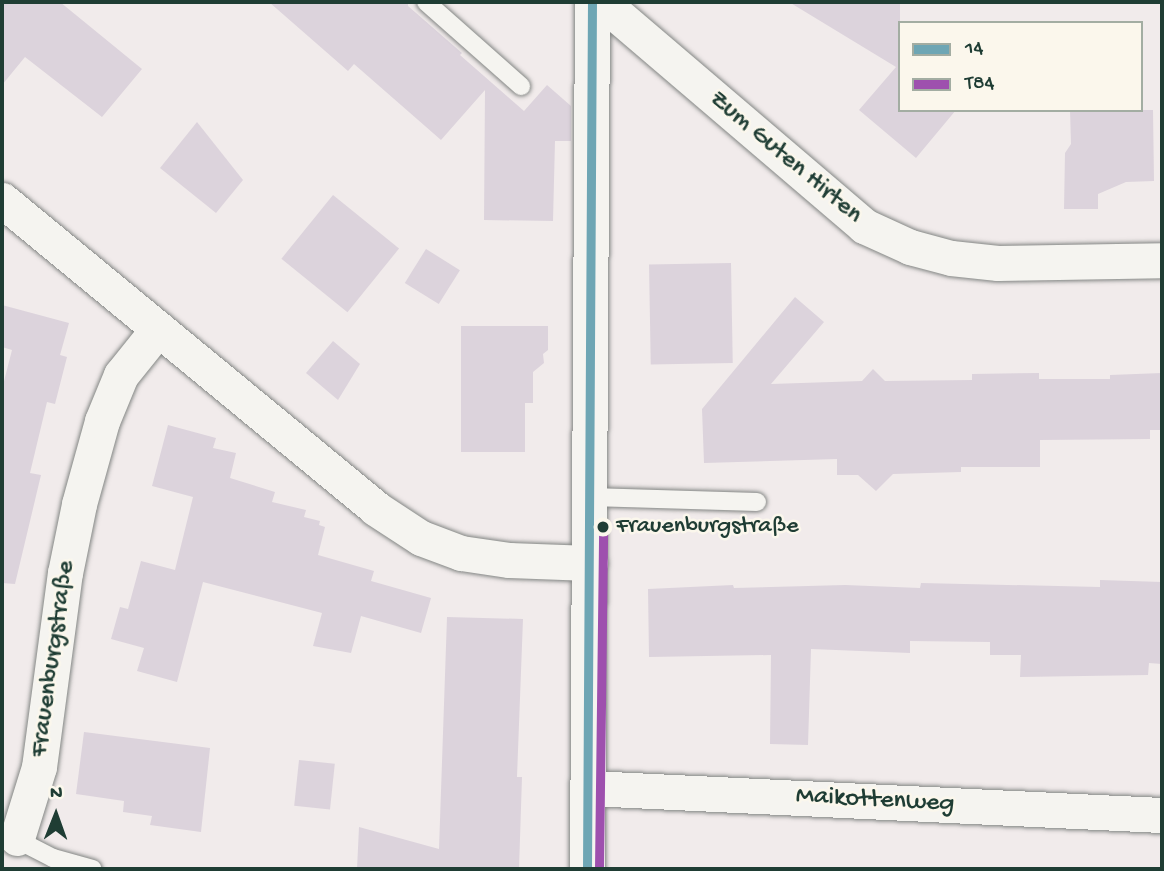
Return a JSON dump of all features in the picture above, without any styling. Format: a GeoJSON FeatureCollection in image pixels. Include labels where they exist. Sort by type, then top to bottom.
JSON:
{"type":"FeatureCollection","features":[{"type":"Feature","properties":{"kind":"street"},"geometry":{"type":"LineString","coordinates":[[587,869],[592,2]]}},
{"type":"Feature","properties":{"kind":"street","name":"Zum Guten Hirten"},"geometry":{"type":"LineString","coordinates":[[602,2],[864,226],[898,242],[951,258],[998,263],[1162,260]]}},
{"type":"Feature","properties":{"kind":"street"},"geometry":{"type":"LineString","coordinates":[[2,200],[375,508],[421,538],[461,553],[509,561],[590,563]]}},
{"type":"Feature","properties":{"kind":"street","name":"Frauenburgstraße"},"geometry":{"type":"LineString","coordinates":[[9,836],[31,802],[39,767],[65,573],[79,503],[102,421],[121,375],[158,328]]}},
{"type":"Feature","properties":{"kind":"street","name":"Maikottenweg"},"geometry":{"type":"LineString","coordinates":[[589,788],[1162,815]]}},
{"type":"Feature","properties":{"kind":"lane"},"geometry":{"type":"LineString","coordinates":[[426,2],[521,86]]}},
{"type":"Feature","properties":{"kind":"lane"},"geometry":{"type":"LineString","coordinates":[[591,497],[757,502]]}},
{"type":"Feature","properties":{"kind":"lane"},"geometry":{"type":"LineString","coordinates":[[9,836],[53,858],[93,869]]}},
{"type":"Feature","properties":{"kind":"building"},"geometry":{"type":"Polygon","coordinates":[[[2,2],[60,2],[142,69],[102,117],[25,57],[2,85],[2,2]]]}},
{"type":"Feature","properties":{"kind":"building"},"geometry":{"type":"Polygon","coordinates":[[[269,2],[408,2],[408,6],[462,53],[460,55],[524,111],[547,85],[571,106],[571,141],[555,141],[553,221],[484,220],[485,90],[441,140],[354,64],[348,71],[269,2]]]}},
{"type":"Feature","properties":{"kind":"building"},"geometry":{"type":"Polygon","coordinates":[[[789,2],[900,2],[898,112],[954,112],[916,158],[859,110],[896,67],[789,2]]]}},
{"type":"Feature","properties":{"kind":"building"},"geometry":{"type":"Polygon","coordinates":[[[1153,110],[1154,181],[1126,182],[1098,194],[1098,209],[1064,209],[1065,153],[1071,144],[1070,112],[1153,110]]]}},
{"type":"Feature","properties":{"kind":"building"},"geometry":{"type":"Polygon","coordinates":[[[197,122],[243,180],[216,213],[160,168],[197,122]]]}},
{"type":"Feature","properties":{"kind":"building"},"geometry":{"type":"Polygon","coordinates":[[[333,195],[399,248],[347,312],[281,259],[333,195]]]}},
{"type":"Feature","properties":{"kind":"building"},"geometry":{"type":"Polygon","coordinates":[[[426,249],[460,270],[439,304],[405,283],[426,249]]]}},
{"type":"Feature","properties":{"kind":"building"},"geometry":{"type":"Polygon","coordinates":[[[731,263],[733,363],[651,364],[649,264],[731,263]]]}},
{"type":"Feature","properties":{"kind":"building"},"geometry":{"type":"Polygon","coordinates":[[[795,297],[824,322],[771,384],[862,381],[873,369],[885,381],[972,380],[972,374],[1039,373],[1039,379],[1110,379],[1110,375],[1162,373],[1162,430],[1150,430],[1150,439],[1040,440],[1040,467],[961,467],[961,472],[893,474],[876,491],[858,475],[837,475],[837,459],[704,463],[702,409],[795,297]]]}},
{"type":"Feature","properties":{"kind":"building"},"geometry":{"type":"Polygon","coordinates":[[[2,305],[69,323],[60,355],[67,357],[55,404],[47,402],[30,473],[41,475],[15,584],[2,583],[2,389],[12,350],[2,347],[2,305]]]}},
{"type":"Feature","properties":{"kind":"building"},"geometry":{"type":"Polygon","coordinates":[[[461,326],[548,326],[548,350],[543,354],[544,363],[533,372],[533,403],[525,403],[525,452],[461,452],[461,326]]]}},
{"type":"Feature","properties":{"kind":"building"},"geometry":{"type":"Polygon","coordinates":[[[333,341],[360,364],[338,400],[306,373],[333,341]]]}},
{"type":"Feature","properties":{"kind":"building"},"geometry":{"type":"Polygon","coordinates":[[[168,425],[216,438],[213,448],[236,453],[230,478],[275,492],[272,502],[306,510],[304,517],[320,521],[319,525],[325,527],[318,555],[374,571],[371,581],[431,598],[421,633],[361,616],[351,653],[313,646],[322,613],[203,582],[177,682],[137,671],[144,648],[111,639],[120,607],[128,609],[141,561],[175,570],[193,497],[152,486],[168,425]]]}},
{"type":"Feature","properties":{"kind":"building"},"geometry":{"type":"Polygon","coordinates":[[[1100,580],[1162,582],[1162,664],[1149,663],[1148,675],[1020,677],[1021,655],[990,655],[990,642],[910,641],[910,653],[811,649],[808,745],[770,744],[771,655],[649,657],[648,589],[733,585],[734,588],[845,585],[920,588],[921,583],[1100,587],[1100,580]]]}},
{"type":"Feature","properties":{"kind":"building"},"geometry":{"type":"Polygon","coordinates":[[[447,617],[523,619],[517,777],[522,777],[519,869],[357,869],[359,827],[439,849],[447,617]]]}},
{"type":"Feature","properties":{"kind":"building"},"geometry":{"type":"Polygon","coordinates":[[[84,732],[210,748],[201,832],[150,825],[152,816],[123,812],[124,801],[76,794],[84,732]]]}},
{"type":"Feature","properties":{"kind":"building"},"geometry":{"type":"Polygon","coordinates":[[[299,760],[335,764],[330,810],[294,806],[299,760]]]}},
{"type":"Feature","properties":{"kind":"transit line","name":"14"},"geometry":{"type":"LineString","coordinates":[[587,869],[592,2]]}},
{"type":"Feature","properties":{"kind":"transit line","name":"T84"},"geometry":{"type":"LineString","coordinates":[[599,869],[603,527]]}},
{"type":"Feature","properties":{"kind":"place","name":"Frauenburgstraße"},"geometry":{"type":"Point","coordinates":[603,527]}}]}
